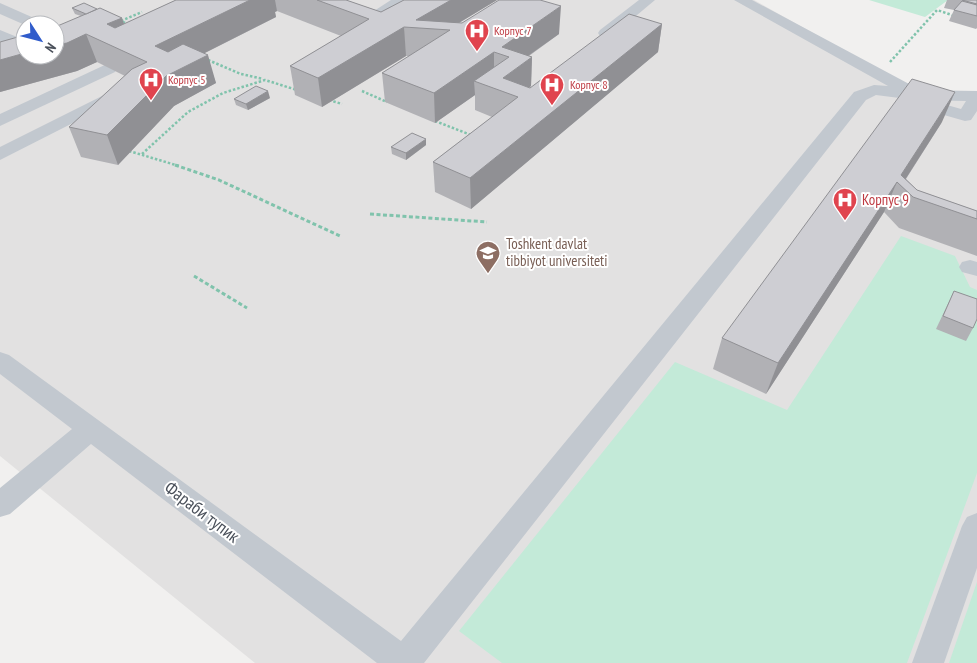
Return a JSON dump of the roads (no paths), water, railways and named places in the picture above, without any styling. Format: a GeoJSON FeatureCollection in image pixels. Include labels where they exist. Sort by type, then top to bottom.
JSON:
{"type":"FeatureCollection","features":[{"type":"Feature","properties":{"kind":"street"},"geometry":{"type":"LineString","coordinates":[[382,11],[402,0]]}},
{"type":"Feature","properties":{"kind":"street"},"geometry":{"type":"LineString","coordinates":[[594,41],[648,0]]}},
{"type":"Feature","properties":{"kind":"street"},"geometry":{"type":"LineString","coordinates":[[742,0],[878,74],[920,106]]}},
{"type":"Feature","properties":{"kind":"street"},"geometry":{"type":"LineString","coordinates":[[0,8],[16,15]]}},
{"type":"Feature","properties":{"kind":"street"},"geometry":{"type":"LineString","coordinates":[[0,36],[15,39]]}},
{"type":"Feature","properties":{"kind":"street"},"geometry":{"type":"LineString","coordinates":[[0,49],[15,42]]}},
{"type":"Feature","properties":{"kind":"street"},"geometry":{"type":"LineString","coordinates":[[0,121],[109,68]]}},
{"type":"Feature","properties":{"kind":"street"},"geometry":{"type":"LineString","coordinates":[[0,154],[139,82]]}},
{"type":"Feature","properties":{"kind":"street"},"geometry":{"type":"LineString","coordinates":[[403,663],[860,96],[874,90],[920,106],[933,106],[964,116],[975,100],[975,96]]}},
{"type":"Feature","properties":{"kind":"street","name":"Фараби тупик"},"geometry":{"type":"LineString","coordinates":[[0,361],[403,663]]}},
{"type":"Feature","properties":{"kind":"street"},"geometry":{"type":"LineString","coordinates":[[0,505],[91,429]]}},
{"type":"Feature","properties":{"kind":"street"},"geometry":{"type":"LineString","coordinates":[[928,663],[977,526]]}},
{"type":"Feature","properties":{"kind":"place","name":"Корпус 7"},"geometry":{"type":"Point","coordinates":[477,52]}},
{"type":"Feature","properties":{"kind":"place","name":"Корпус 5"},"geometry":{"type":"Point","coordinates":[151,101]}},
{"type":"Feature","properties":{"kind":"place","name":"Корпус 8"},"geometry":{"type":"Point","coordinates":[552,106]}},
{"type":"Feature","properties":{"kind":"place","name":"Корпус 9"},"geometry":{"type":"Point","coordinates":[845,221]}},
{"type":"Feature","properties":{"kind":"place","name":"Toshkent davlat tibbiyot universiteti"},"geometry":{"type":"Point","coordinates":[488,274]}}]}
